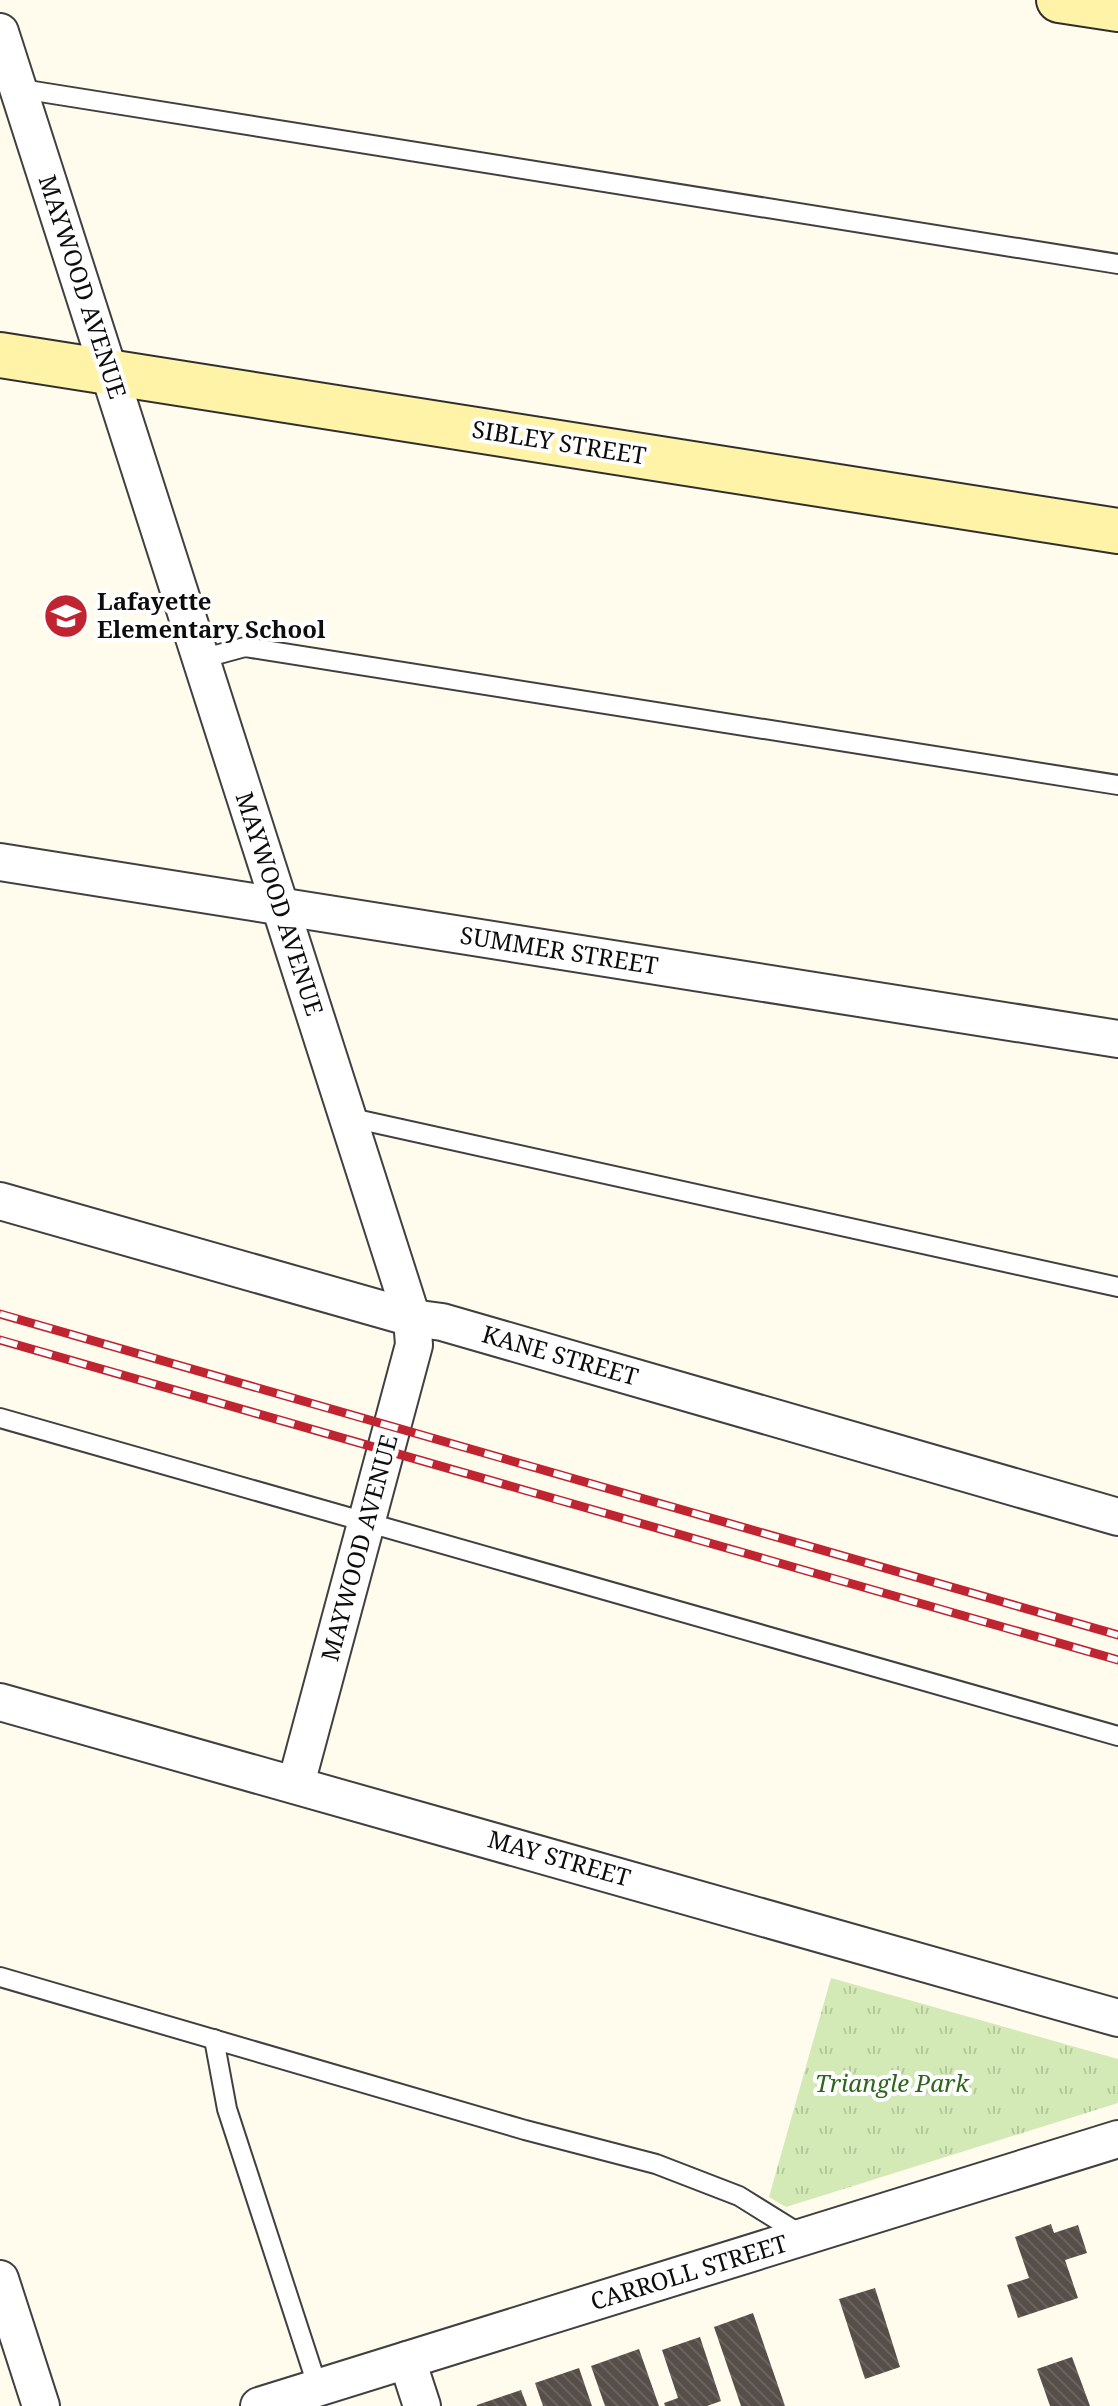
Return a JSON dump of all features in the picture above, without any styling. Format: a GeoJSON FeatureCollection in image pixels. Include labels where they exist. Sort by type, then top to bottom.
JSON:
{"type":"FeatureCollection","features":[{"type":"Feature","properties":{"kind":"street"},"geometry":{"type":"LineString","coordinates":[[1059,0],[1118,9]]}},
{"type":"Feature","properties":{"kind":"street","name":"MAYWOOD AVENUE"},"geometry":{"type":"LineString","coordinates":[[0,32],[9,87],[109,373],[412,1318],[414,1345],[296,1784]]}},
{"type":"Feature","properties":{"kind":"street","name":"SIBLEY STREET"},"geometry":{"type":"LineString","coordinates":[[0,355],[1118,531]]}},
{"type":"Feature","properties":{"kind":"street","name":"SUMMER STREET"},"geometry":{"type":"LineString","coordinates":[[0,862],[1118,1039]]}},
{"type":"Feature","properties":{"kind":"street","name":"KANE STREET"},"geometry":{"type":"LineString","coordinates":[[0,1201],[412,1318],[442,1322],[1118,1517]]}},
{"type":"Feature","properties":{"kind":"street","name":"MAY STREET"},"geometry":{"type":"LineString","coordinates":[[0,1702],[1118,2018]]}},
{"type":"Feature","properties":{"kind":"street","name":"CARROLL STREET"},"geometry":{"type":"LineString","coordinates":[[259,2406],[1118,2139]]}},
{"type":"Feature","properties":{"kind":"street"},"geometry":{"type":"LineString","coordinates":[[0,2279],[41,2406]]}},
{"type":"Feature","properties":{"kind":"street"},"geometry":{"type":"LineString","coordinates":[[407,2360],[422,2406]]}},
{"type":"Feature","properties":{"kind":"lane"},"geometry":{"type":"LineString","coordinates":[[9,87],[1118,264]]}},
{"type":"Feature","properties":{"kind":"lane"},"geometry":{"type":"LineString","coordinates":[[201,659],[245,647],[1118,785]]}},
{"type":"Feature","properties":{"kind":"lane"},"geometry":{"type":"LineString","coordinates":[[347,1117],[1118,1287]]}},
{"type":"Feature","properties":{"kind":"lane"},"geometry":{"type":"LineString","coordinates":[[0,1418],[1118,1736]]}},
{"type":"Feature","properties":{"kind":"lane"},"geometry":{"type":"LineString","coordinates":[[0,1977],[525,2130],[656,2164],[739,2196],[805,2237]]}},
{"type":"Feature","properties":{"kind":"lane"},"geometry":{"type":"LineString","coordinates":[[214,2039],[227,2109],[318,2388]]}},
{"type":"Feature","properties":{"kind":"green space","name":"Triangle Park"},"geometry":{"type":"Polygon","coordinates":[[[831,1978],[1118,2059],[1118,2103],[786,2207],[769,2197],[831,1978]]]}},
{"type":"Feature","properties":{"kind":"building"},"geometry":{"type":"Polygon","coordinates":[[[1051,2224],[1054,2233],[1078,2225],[1087,2253],[1065,2260],[1078,2298],[1018,2318],[1007,2285],[1029,2278],[1015,2237],[1051,2224]]]}},
{"type":"Feature","properties":{"kind":"building"},"geometry":{"type":"Polygon","coordinates":[[[875,2288],[900,2367],[865,2379],[839,2299],[875,2288]]]}},
{"type":"Feature","properties":{"kind":"building"},"geometry":{"type":"Polygon","coordinates":[[[753,2313],[785,2406],[741,2406],[714,2327],[753,2313]]]}},
{"type":"Feature","properties":{"kind":"building"},"geometry":{"type":"Polygon","coordinates":[[[700,2337],[721,2401],[707,2406],[665,2406],[664,2403],[678,2398],[662,2350],[700,2337]]]}},
{"type":"Feature","properties":{"kind":"building"},"geometry":{"type":"Polygon","coordinates":[[[639,2349],[659,2406],[605,2406],[591,2366],[639,2349]]]}},
{"type":"Feature","properties":{"kind":"building"},"geometry":{"type":"Polygon","coordinates":[[[1072,2357],[1090,2406],[1050,2406],[1037,2369],[1072,2357]]]}},
{"type":"Feature","properties":{"kind":"building"},"geometry":{"type":"Polygon","coordinates":[[[579,2368],[592,2406],[543,2406],[535,2383],[579,2368]]]}},
{"type":"Feature","properties":{"kind":"building"},"geometry":{"type":"Polygon","coordinates":[[[521,2390],[527,2406],[477,2406],[477,2405],[521,2390]]]}},
{"type":"Feature","properties":{"kind":"railway"},"geometry":{"type":"LineString","coordinates":[[0,1314],[1118,1635]]}},
{"type":"Feature","properties":{"kind":"railway"},"geometry":{"type":"LineString","coordinates":[[0,1340],[1118,1660]]}},
{"type":"Feature","properties":{"kind":"place","name":"Lafayette Elementary School"},"geometry":{"type":"Point","coordinates":[66,616]}}]}
